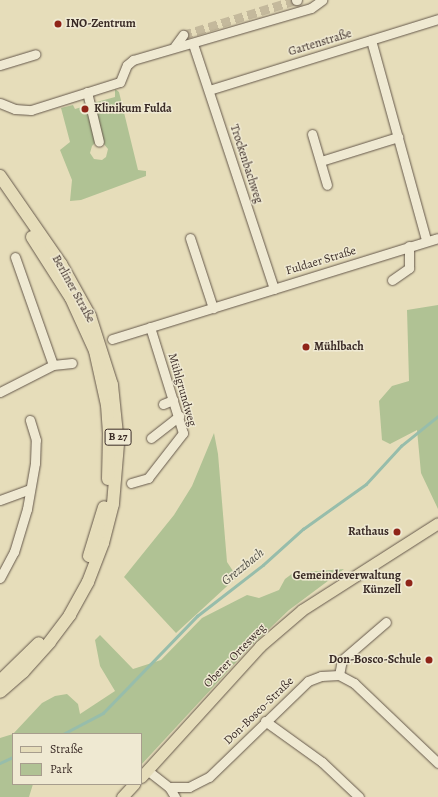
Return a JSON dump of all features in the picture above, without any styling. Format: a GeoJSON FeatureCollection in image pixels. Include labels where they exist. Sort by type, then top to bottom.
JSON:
{"type":"FeatureCollection","features":[{"type":"Feature","properties":{"kind":"highway","name":"Berliner Straße"},"geometry":{"type":"LineString","coordinates":[[0,176],[61,264],[90,316],[112,385],[118,450],[113,504],[103,544],[88,582],[70,615],[50,642],[23,672],[0,692]]}},
{"type":"Feature","properties":{"kind":"highway","name":"Berliner Straße"},"geometry":{"type":"LineString","coordinates":[[0,188],[71,298],[84,325],[102,380],[109,435],[105,502],[94,545],[80,578],[64,611],[44,638],[0,681]]}},
{"type":"Feature","properties":{"kind":"main road","name":"Oberer Ortesweg"},"geometry":{"type":"LineString","coordinates":[[144,773],[260,646],[302,610],[438,523]]}},
{"type":"Feature","properties":{"kind":"main road"},"geometry":{"type":"LineString","coordinates":[[122,797],[133,785]]}},
{"type":"Feature","properties":{"kind":"street"},"geometry":{"type":"LineString","coordinates":[[0,103],[15,109],[26,110],[122,81],[127,66],[133,60],[175,46],[194,46],[311,8],[322,0]]}},
{"type":"Feature","properties":{"kind":"street","name":"Gartenstraße"},"geometry":{"type":"LineString","coordinates":[[209,90],[438,19]]}},
{"type":"Feature","properties":{"kind":"street"},"geometry":{"type":"LineString","coordinates":[[175,46],[183,36]]}},
{"type":"Feature","properties":{"kind":"street"},"geometry":{"type":"LineString","coordinates":[[371,40],[426,240]]}},
{"type":"Feature","properties":{"kind":"street","name":"Trockenbachweg"},"geometry":{"type":"LineString","coordinates":[[194,46],[274,288]]}},
{"type":"Feature","properties":{"kind":"street"},"geometry":{"type":"LineString","coordinates":[[0,65],[35,54]]}},
{"type":"Feature","properties":{"kind":"street"},"geometry":{"type":"LineString","coordinates":[[87,92],[99,142]]}},
{"type":"Feature","properties":{"kind":"street"},"geometry":{"type":"LineString","coordinates":[[312,134],[327,185]]}},
{"type":"Feature","properties":{"kind":"street"},"geometry":{"type":"LineString","coordinates":[[321,161],[398,137]]}},
{"type":"Feature","properties":{"kind":"street"},"geometry":{"type":"LineString","coordinates":[[190,238],[213,308]]}},
{"type":"Feature","properties":{"kind":"street","name":"Fuldaer Straße"},"geometry":{"type":"LineString","coordinates":[[112,340],[426,240],[438,240]]}},
{"type":"Feature","properties":{"kind":"street"},"geometry":{"type":"LineString","coordinates":[[392,280],[408,268],[409,246]]}},
{"type":"Feature","properties":{"kind":"street"},"geometry":{"type":"LineString","coordinates":[[15,257],[53,365]]}},
{"type":"Feature","properties":{"kind":"street","name":"Mühlgrundweg"},"geometry":{"type":"LineString","coordinates":[[131,483],[148,478],[183,433],[179,416],[150,327]]}},
{"type":"Feature","properties":{"kind":"street"},"geometry":{"type":"LineString","coordinates":[[0,392],[53,365],[72,363]]}},
{"type":"Feature","properties":{"kind":"street"},"geometry":{"type":"LineString","coordinates":[[163,404],[173,400]]}},
{"type":"Feature","properties":{"kind":"street"},"geometry":{"type":"LineString","coordinates":[[151,438],[179,416]]}},
{"type":"Feature","properties":{"kind":"street"},"geometry":{"type":"LineString","coordinates":[[0,578],[22,530],[35,463],[36,440],[30,420]]}},
{"type":"Feature","properties":{"kind":"street"},"geometry":{"type":"LineString","coordinates":[[0,500],[30,489]]}},
{"type":"Feature","properties":{"kind":"street"},"geometry":{"type":"LineString","coordinates":[[386,622],[342,660],[338,675],[354,683],[375,701],[438,763]]}},
{"type":"Feature","properties":{"kind":"street","name":"Don-Bosco-Straße"},"geometry":{"type":"LineString","coordinates":[[169,787],[189,787],[209,777],[265,721],[308,681],[321,676],[338,675]]}},
{"type":"Feature","properties":{"kind":"street"},"geometry":{"type":"LineString","coordinates":[[265,721],[322,762],[359,797]]}},
{"type":"Feature","properties":{"kind":"street"},"geometry":{"type":"LineString","coordinates":[[144,773],[169,787],[175,797]]}},
{"type":"Feature","properties":{"kind":"green space"},"geometry":{"type":"Polygon","coordinates":[[[115,89],[119,92],[138,170],[146,171],[146,176],[81,200],[70,201],[72,180],[60,150],[70,142],[61,108],[73,105],[75,109],[89,105],[96,142],[92,146],[90,153],[94,159],[102,160],[106,157],[108,149],[103,143],[93,103],[115,97],[115,89]]]}},
{"type":"Feature","properties":{"kind":"green space"},"geometry":{"type":"Polygon","coordinates":[[[438,305],[438,509],[421,473],[417,430],[390,444],[382,440],[379,401],[392,386],[409,381],[407,310],[438,305]]]}},
{"type":"Feature","properties":{"kind":"green space"},"geometry":{"type":"Polygon","coordinates":[[[214,433],[218,454],[227,562],[237,577],[176,633],[124,577],[174,515],[192,486],[214,433]]]}},
{"type":"Feature","properties":{"kind":"green space"},"geometry":{"type":"Polygon","coordinates":[[[344,569],[289,610],[251,646],[142,764],[142,733],[14,733],[42,703],[55,696],[67,694],[78,704],[80,714],[115,691],[100,666],[95,640],[100,635],[133,669],[161,660],[202,618],[247,595],[259,598],[279,590],[285,579],[293,573],[344,569]]]}},
{"type":"Feature","properties":{"kind":"green space"},"geometry":{"type":"Polygon","coordinates":[[[12,734],[12,785],[33,785],[29,797],[0,797],[0,738],[12,734]]]}},
{"type":"Feature","properties":{"kind":"waterway","name":"Grezzbach"},"geometry":{"type":"LineString","coordinates":[[65,733],[103,713],[197,616],[263,565],[303,529],[366,484],[401,446],[438,416]]}},
{"type":"Feature","properties":{"kind":"waterway","name":"Grezzbach"},"geometry":{"type":"LineString","coordinates":[[0,763],[12,757]]}},
{"type":"Feature","properties":{"kind":"tunnel"},"geometry":{"type":"LineString","coordinates":[[183,35],[296,0]]}},
{"type":"Feature","properties":{"kind":"place","name":"INO-Zentrum"},"geometry":{"type":"Point","coordinates":[58,24]}},
{"type":"Feature","properties":{"kind":"place","name":"Klinikum Fulda"},"geometry":{"type":"Point","coordinates":[85,109]}},
{"type":"Feature","properties":{"kind":"place","name":"Mühlbach"},"geometry":{"type":"Point","coordinates":[306,347]}},
{"type":"Feature","properties":{"kind":"place","name":"Rathaus"},"geometry":{"type":"Point","coordinates":[397,532]}},
{"type":"Feature","properties":{"kind":"place","name":"Gemeindeverwaltung Künzell"},"geometry":{"type":"Point","coordinates":[409,583]}},
{"type":"Feature","properties":{"kind":"place","name":"Don-Bosco-Schule"},"geometry":{"type":"Point","coordinates":[429,660]}}]}
